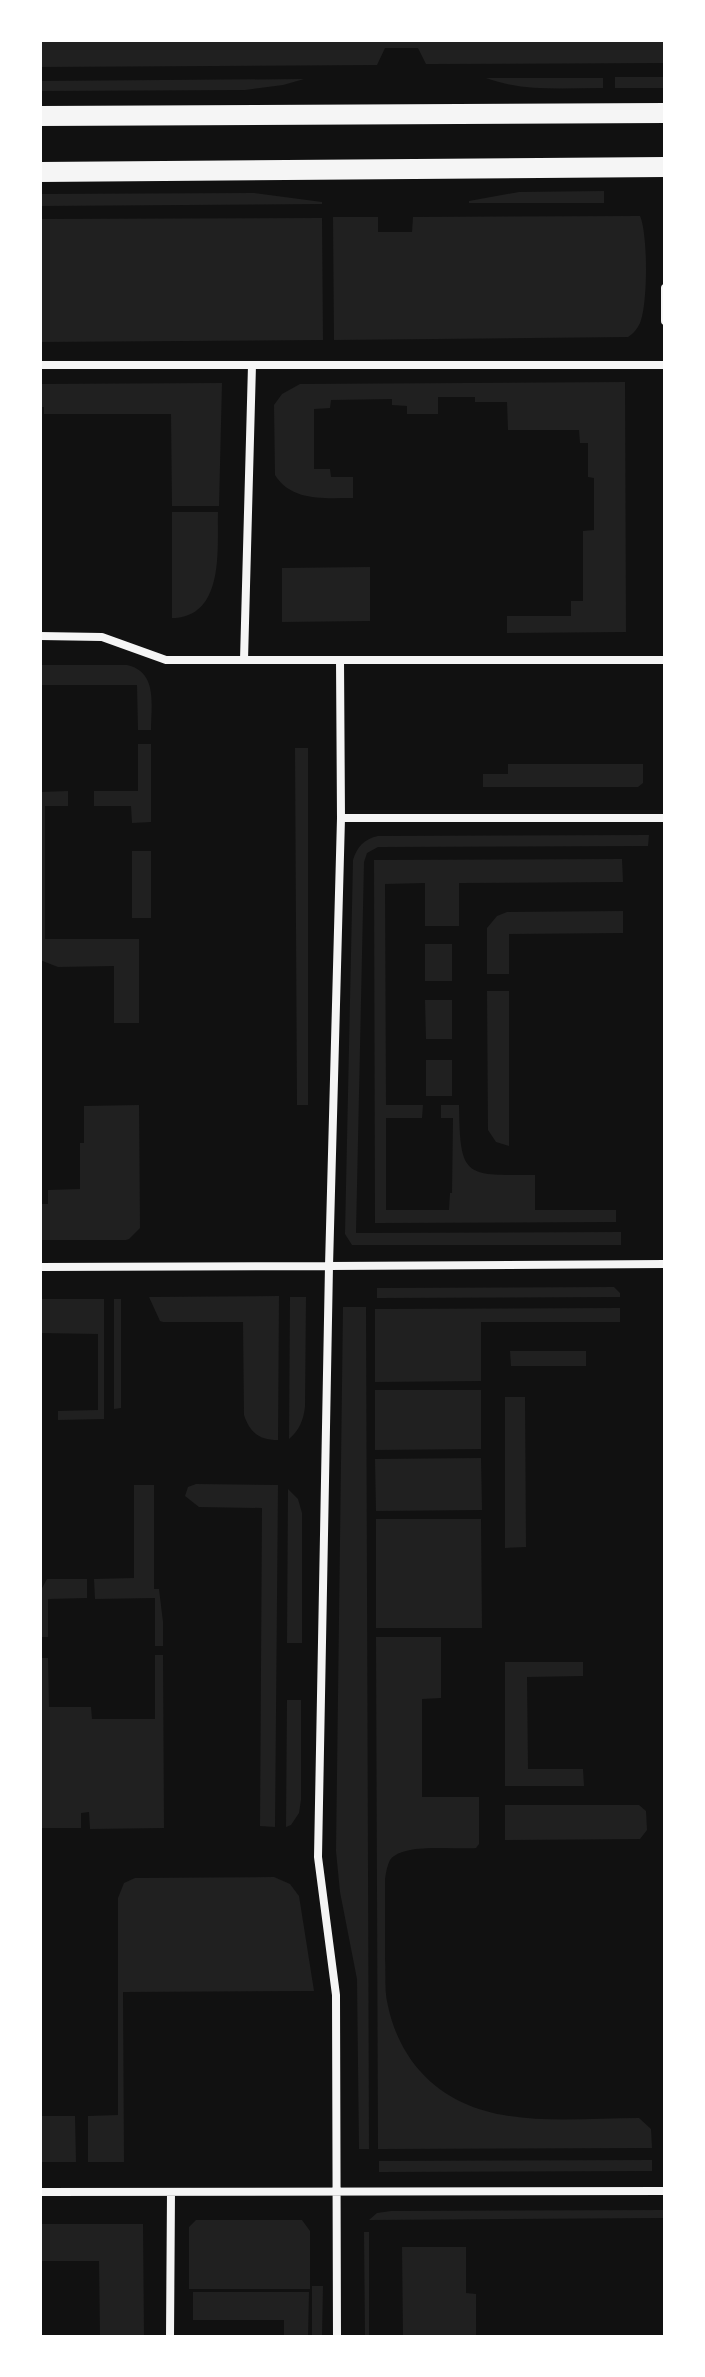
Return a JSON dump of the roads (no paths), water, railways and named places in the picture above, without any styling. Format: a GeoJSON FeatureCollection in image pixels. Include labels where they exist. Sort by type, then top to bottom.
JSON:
{"type":"FeatureCollection","features":[{"type":"Feature","properties":{"kind":"main road"},"geometry":{"type":"LineString","coordinates":[[40,116],[665,113]]}},
{"type":"Feature","properties":{"kind":"main road"},"geometry":{"type":"LineString","coordinates":[[40,172],[665,167]]}},
{"type":"Feature","properties":{"kind":"street"},"geometry":{"type":"LineString","coordinates":[[665,288],[665,321]]}},
{"type":"Feature","properties":{"kind":"street"},"geometry":{"type":"LineString","coordinates":[[40,365],[665,365]]}},
{"type":"Feature","properties":{"kind":"street"},"geometry":{"type":"LineString","coordinates":[[244,660],[252,365]]}},
{"type":"Feature","properties":{"kind":"street"},"geometry":{"type":"LineString","coordinates":[[40,636],[102,637],[166,660],[665,660]]}},
{"type":"Feature","properties":{"kind":"street"},"geometry":{"type":"LineString","coordinates":[[337,2337],[336,1995],[318,1857],[341,818],[340,660]]}},
{"type":"Feature","properties":{"kind":"street"},"geometry":{"type":"LineString","coordinates":[[341,818],[665,818]]}},
{"type":"Feature","properties":{"kind":"street"},"geometry":{"type":"LineString","coordinates":[[40,1267],[665,1264]]}},
{"type":"Feature","properties":{"kind":"street"},"geometry":{"type":"LineString","coordinates":[[40,2192],[665,2191]]}},
{"type":"Feature","properties":{"kind":"street"},"geometry":{"type":"LineString","coordinates":[[170,2337],[171,2192]]}}]}
